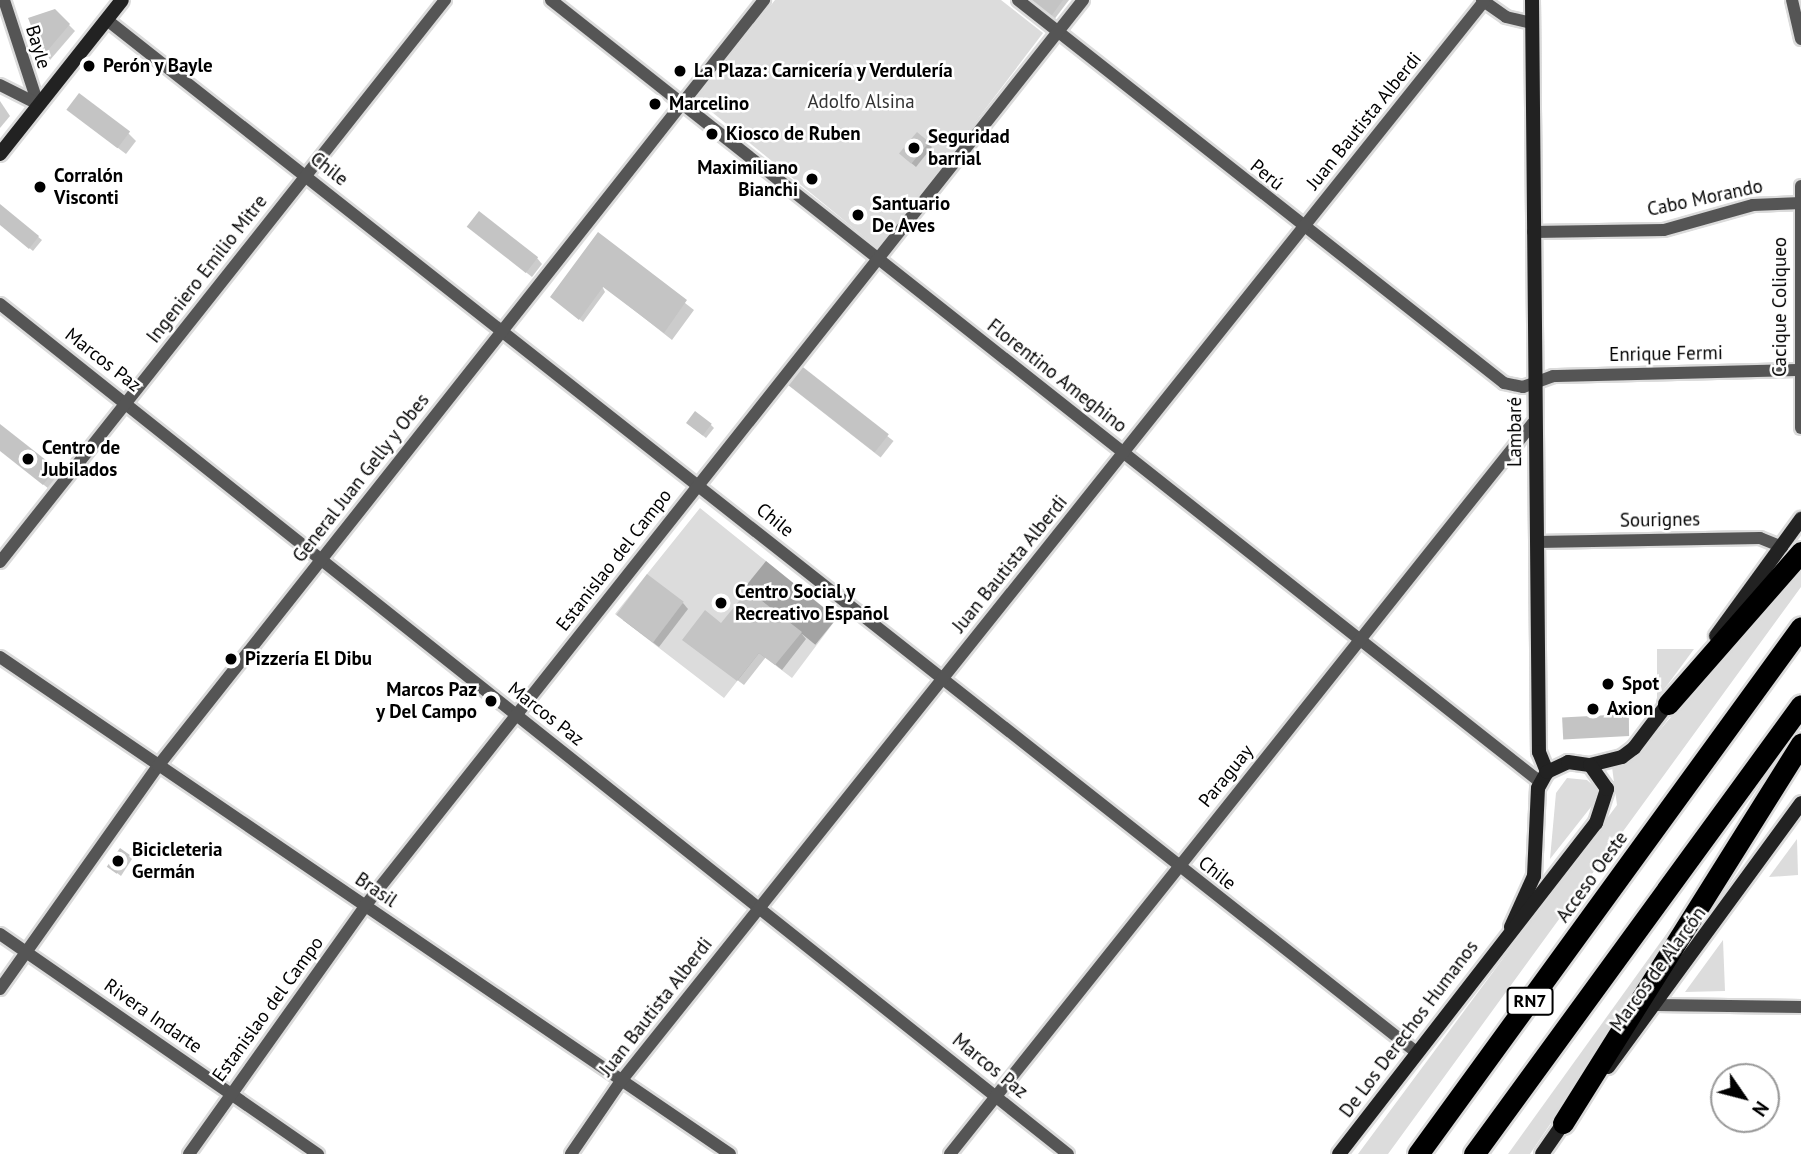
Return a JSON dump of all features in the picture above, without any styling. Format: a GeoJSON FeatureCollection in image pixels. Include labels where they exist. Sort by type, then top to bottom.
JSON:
{"type":"FeatureCollection","features":[{"type":"Feature","properties":{"kind":"highway"},"geometry":{"type":"LineString","coordinates":[[1668,704],[1791,550]]}},
{"type":"Feature","properties":{"kind":"highway","name":"Acceso Oeste"},"geometry":{"type":"LineString","coordinates":[[1418,1154],[1801,627]]}},
{"type":"Feature","properties":{"kind":"highway","name":"RN7"},"geometry":{"type":"LineString","coordinates":[[1474,1154],[1801,705]]}},
{"type":"Feature","properties":{"kind":"highway"},"geometry":{"type":"LineString","coordinates":[[1563,1123],[1801,744]]}},
{"type":"Feature","properties":{"kind":"street","name":"Bayle"},"geometry":{"type":"LineString","coordinates":[[4,0],[38,104]]}},
{"type":"Feature","properties":{"kind":"street"},"geometry":{"type":"LineString","coordinates":[[0,153],[122,0]]}},
{"type":"Feature","properties":{"kind":"street","name":"Ingeniero Emilio Mitre"},"geometry":{"type":"LineString","coordinates":[[0,562],[445,0]]}},
{"type":"Feature","properties":{"kind":"street","name":"Florentino Ameghino"},"geometry":{"type":"LineString","coordinates":[[551,0],[1360,640],[1544,777]]}},
{"type":"Feature","properties":{"kind":"street","name":"General Juan Gelly y Obes"},"geometry":{"type":"LineString","coordinates":[[0,989],[158,766],[764,0]]}},
{"type":"Feature","properties":{"kind":"street","name":"Perú"},"geometry":{"type":"LineString","coordinates":[[1018,0],[1303,229],[1504,383],[1534,385]]}},
{"type":"Feature","properties":{"kind":"street","name":"Estanislao del Campo"},"geometry":{"type":"LineString","coordinates":[[189,1154],[365,906],[1083,0]]}},
{"type":"Feature","properties":{"kind":"street","name":"Lambaré"},"geometry":{"type":"LineString","coordinates":[[1532,0],[1533,424],[1539,752],[1544,777],[1535,860]]}},
{"type":"Feature","properties":{"kind":"street"},"geometry":{"type":"LineString","coordinates":[[1483,1],[1506,17],[1532,23]]}},
{"type":"Feature","properties":{"kind":"street","name":"Juan Bautista Alberdi"},"geometry":{"type":"LineString","coordinates":[[571,1154],[621,1081],[1483,1]]}},
{"type":"Feature","properties":{"kind":"street"},"geometry":{"type":"LineString","coordinates":[[1792,2],[1801,39]]}},
{"type":"Feature","properties":{"kind":"street","name":"Chile"},"geometry":{"type":"LineString","coordinates":[[107,20],[699,484],[1178,867],[1416,1052]]}},
{"type":"Feature","properties":{"kind":"street"},"geometry":{"type":"LineString","coordinates":[[0,85],[38,104]]}},
{"type":"Feature","properties":{"kind":"street","name":"Cacique Coliqueo"},"geometry":{"type":"LineString","coordinates":[[1801,186],[1801,428]]}},
{"type":"Feature","properties":{"kind":"street","name":"Cabo Morando"},"geometry":{"type":"LineString","coordinates":[[1533,232],[1664,230],[1753,205],[1800,203]]}},
{"type":"Feature","properties":{"kind":"street","name":"Marcos Paz"},"geometry":{"type":"LineString","coordinates":[[0,304],[324,557],[516,714],[1068,1154]]}},
{"type":"Feature","properties":{"kind":"street","name":"Enrique Fermi"},"geometry":{"type":"LineString","coordinates":[[1534,385],[1553,376],[1800,370]]}},
{"type":"Feature","properties":{"kind":"street","name":"Paraguay"},"geometry":{"type":"LineString","coordinates":[[950,1154],[1533,424]]}},
{"type":"Feature","properties":{"kind":"street"},"geometry":{"type":"LineString","coordinates":[[1791,550],[1801,519]]}},
{"type":"Feature","properties":{"kind":"street","name":"Sourignes"},"geometry":{"type":"LineString","coordinates":[[1537,542],[1760,538],[1791,550]]}},
{"type":"Feature","properties":{"kind":"street","name":"Brasil"},"geometry":{"type":"LineString","coordinates":[[0,657],[730,1154]]}},
{"type":"Feature","properties":{"kind":"street"},"geometry":{"type":"LineString","coordinates":[[1544,777],[1568,762],[1590,765],[1611,761],[1634,748],[1668,704]]}},
{"type":"Feature","properties":{"kind":"street","name":"De Los Derechos Humanos"},"geometry":{"type":"LineString","coordinates":[[1339,1154],[1510,928],[1602,812],[1607,789],[1590,765]]}},
{"type":"Feature","properties":{"kind":"street","name":"Marcos de Alarcón"},"geometry":{"type":"LineString","coordinates":[[1542,1154],[1563,1123],[1657,1005],[1801,803]]}},
{"type":"Feature","properties":{"kind":"street","name":"De Los Derechos Humanos"},"geometry":{"type":"LineString","coordinates":[[1510,928],[1534,876],[1535,860]]}},
{"type":"Feature","properties":{"kind":"street","name":"Rivera Indarte"},"geometry":{"type":"LineString","coordinates":[[0,934],[318,1154]]}},
{"type":"Feature","properties":{"kind":"street"},"geometry":{"type":"LineString","coordinates":[[1657,1005],[1801,1007]]}},
{"type":"Feature","properties":{"kind":"green space","name":"Adolfo Alsina"},"geometry":{"type":"Polygon","coordinates":[[[775,0],[1001,0],[1043,33],[879,249],[696,99],[775,0]]]}},
{"type":"Feature","properties":{"kind":"green space","name":"Centro Social y Recreativo Español"},"geometry":{"type":"Polygon","coordinates":[[[700,508],[837,618],[792,678],[759,653],[724,698],[615,614],[700,508]]]}},
{"type":"Feature","properties":{"kind":"green space"},"geometry":{"type":"Polygon","coordinates":[[[1801,563],[1801,587],[1388,1154],[1358,1154],[1617,805],[1612,767],[1643,750],[1801,563]]]}},
{"type":"Feature","properties":{"kind":"green space"},"geometry":{"type":"Polygon","coordinates":[[[1657,649],[1694,649],[1657,699],[1657,649]]]}},
{"type":"Feature","properties":{"kind":"green space"},"geometry":{"type":"Polygon","coordinates":[[[1567,778],[1587,780],[1596,788],[1598,798],[1550,859],[1556,793],[1567,778]]]}},
{"type":"Feature","properties":{"kind":"green space"},"geometry":{"type":"Polygon","coordinates":[[[1797,839],[1798,875],[1769,877],[1797,839]]]}},
{"type":"Feature","properties":{"kind":"green space"},"geometry":{"type":"Polygon","coordinates":[[[1693,897],[1599,1052],[1530,1154],[1508,1154],[1693,897]]]}},
{"type":"Feature","properties":{"kind":"green space"},"geometry":{"type":"Polygon","coordinates":[[[1723,940],[1725,991],[1685,992],[1723,940]]]}},
{"type":"Feature","properties":{"kind":"shaded area"},"geometry":{"type":"Polygon","coordinates":[[[766,561],[837,618],[815,645],[745,587],[766,561]]]}},
{"type":"Feature","properties":{"kind":"building"},"geometry":{"type":"Polygon","coordinates":[[[1032,0],[1063,0],[1049,19],[1029,3],[1032,0]]]}},
{"type":"Feature","properties":{"kind":"building"},"geometry":{"type":"Polygon","coordinates":[[[55,9],[70,24],[43,56],[28,18],[55,9]]]}},
{"type":"Feature","properties":{"kind":"building"},"geometry":{"type":"Polygon","coordinates":[[[79,93],[130,132],[117,148],[66,110],[79,93]]]}},
{"type":"Feature","properties":{"kind":"building","name":"Seguridad barrial"},"geometry":{"type":"Polygon","coordinates":[[[917,132],[929,142],[911,164],[899,153],[917,132]]]}},
{"type":"Feature","properties":{"kind":"building"},"geometry":{"type":"Polygon","coordinates":[[[0,204],[39,236],[29,249],[0,225],[0,204]]]}},
{"type":"Feature","properties":{"kind":"building"},"geometry":{"type":"Polygon","coordinates":[[[479,211],[538,257],[526,273],[467,227],[479,211]]]}},
{"type":"Feature","properties":{"kind":"building"},"geometry":{"type":"Polygon","coordinates":[[[598,232],[687,300],[664,333],[603,287],[579,320],[550,297],[598,232]]]}},
{"type":"Feature","properties":{"kind":"building"},"geometry":{"type":"Polygon","coordinates":[[[799,364],[889,434],[875,452],[785,382],[799,364]]]}},
{"type":"Feature","properties":{"kind":"building"},"geometry":{"type":"Polygon","coordinates":[[[695,411],[712,424],[703,436],[686,423],[695,411]]]}},
{"type":"Feature","properties":{"kind":"building","name":"Centro de Jubilados"},"geometry":{"type":"Polygon","coordinates":[[[0,424],[56,468],[43,485],[0,451],[0,424]]]}},
{"type":"Feature","properties":{"kind":"building"},"geometry":{"type":"Polygon","coordinates":[[[647,574],[684,602],[653,642],[616,615],[647,574]]]}},
{"type":"Feature","properties":{"kind":"building"},"geometry":{"type":"Polygon","coordinates":[[[748,590],[802,632],[775,665],[759,653],[737,681],[682,640],[705,610],[721,623],[748,590]]]}},
{"type":"Feature","properties":{"kind":"building"},"geometry":{"type":"Polygon","coordinates":[[[1628,714],[1629,736],[1563,739],[1562,717],[1628,714]]]}},
{"type":"Feature","properties":{"kind":"building","name":"Bicicleteria Germán"},"geometry":{"type":"Polygon","coordinates":[[[120,848],[130,855],[117,874],[107,867],[120,848]]]}},
{"type":"Feature","properties":{"kind":"place","name":"Perón y Bayle"},"geometry":{"type":"Point","coordinates":[89,66]}},
{"type":"Feature","properties":{"kind":"place","name":"La Plaza: Carnicería y Verdulería"},"geometry":{"type":"Point","coordinates":[680,71]}},
{"type":"Feature","properties":{"kind":"place","name":"Marcelino"},"geometry":{"type":"Point","coordinates":[655,104]}},
{"type":"Feature","properties":{"kind":"place","name":"Kiosco de Ruben"},"geometry":{"type":"Point","coordinates":[712,134]}},
{"type":"Feature","properties":{"kind":"place","name":"Seguridad barrial"},"geometry":{"type":"Point","coordinates":[914,148]}},
{"type":"Feature","properties":{"kind":"place","name":"Maximiliano Bianchi"},"geometry":{"type":"Point","coordinates":[812,179]}},
{"type":"Feature","properties":{"kind":"place","name":"Corralón Visconti"},"geometry":{"type":"Point","coordinates":[40,187]}},
{"type":"Feature","properties":{"kind":"place","name":"Santuario De Aves"},"geometry":{"type":"Point","coordinates":[858,215]}},
{"type":"Feature","properties":{"kind":"place","name":"Centro de Jubilados"},"geometry":{"type":"Point","coordinates":[28,459]}},
{"type":"Feature","properties":{"kind":"place","name":"Centro Social y Recreativo Español"},"geometry":{"type":"Point","coordinates":[721,603]}},
{"type":"Feature","properties":{"kind":"place","name":"Pizzería El Dibu"},"geometry":{"type":"Point","coordinates":[231,659]}},
{"type":"Feature","properties":{"kind":"place","name":"Spot"},"geometry":{"type":"Point","coordinates":[1608,684]}},
{"type":"Feature","properties":{"kind":"place","name":"Marcos Paz y Del Campo"},"geometry":{"type":"Point","coordinates":[491,701]}},
{"type":"Feature","properties":{"kind":"place","name":"Axion"},"geometry":{"type":"Point","coordinates":[1593,709]}},
{"type":"Feature","properties":{"kind":"place","name":"Bicicleteria Germán"},"geometry":{"type":"Point","coordinates":[118,861]}}]}
